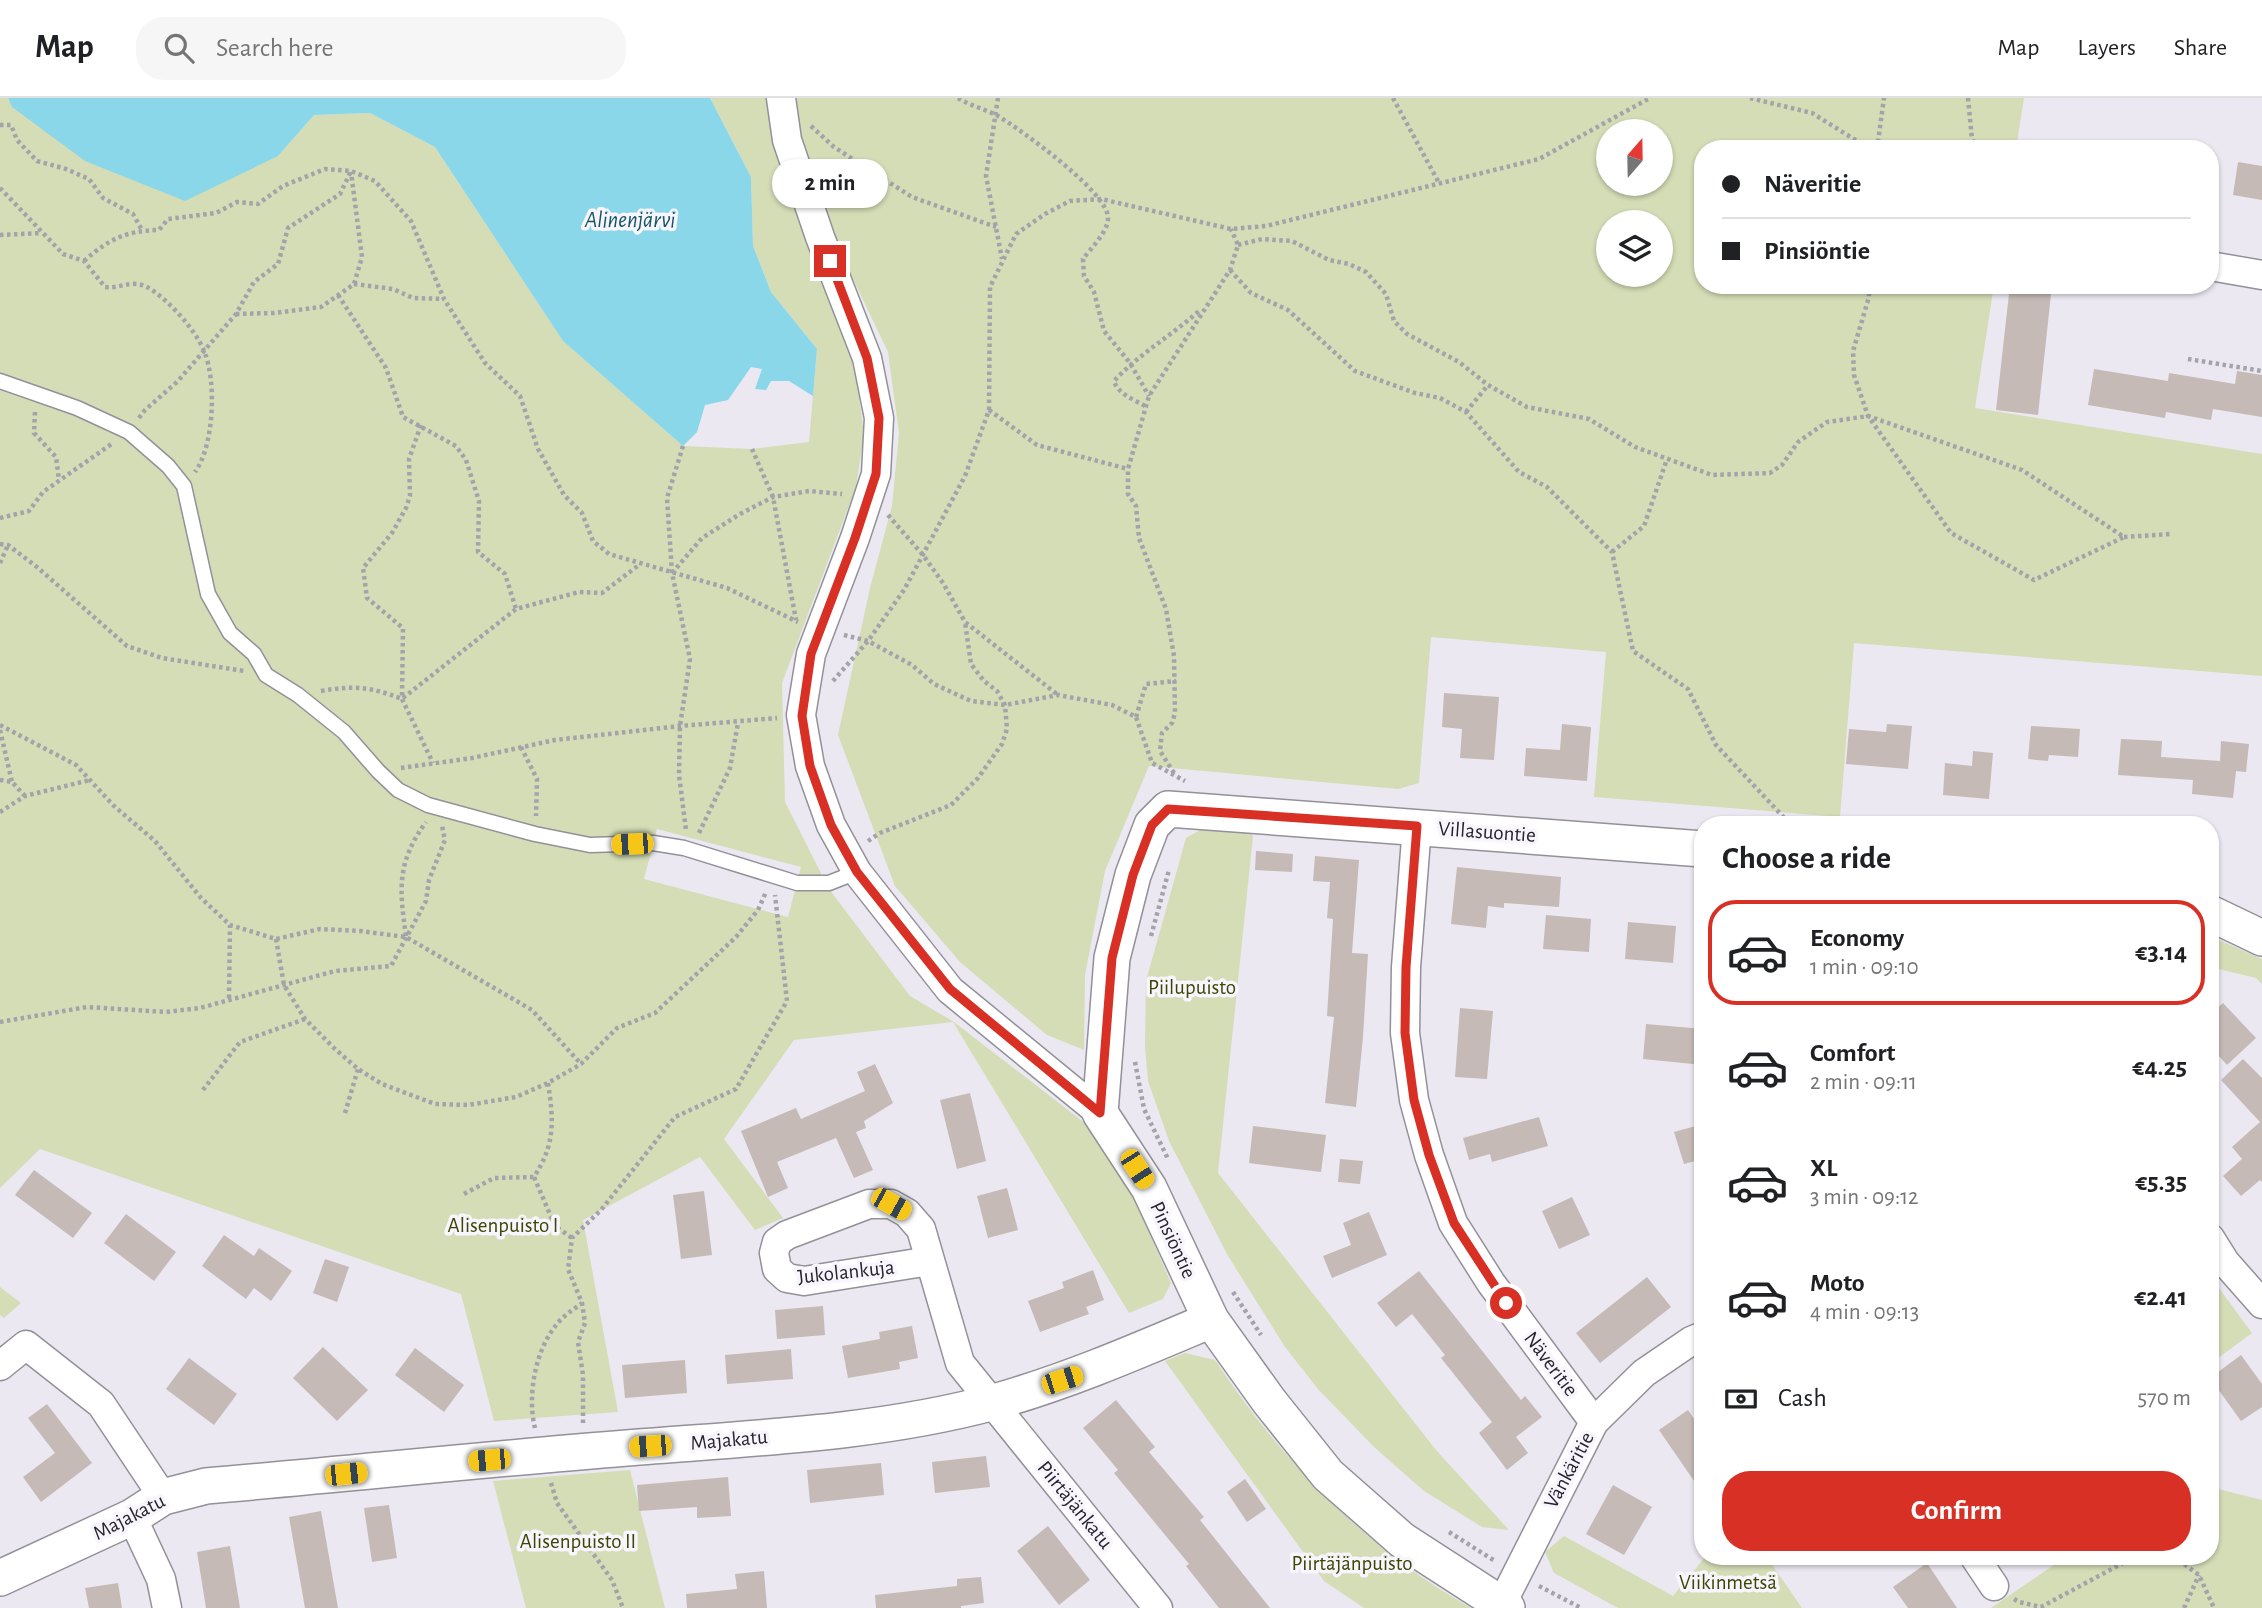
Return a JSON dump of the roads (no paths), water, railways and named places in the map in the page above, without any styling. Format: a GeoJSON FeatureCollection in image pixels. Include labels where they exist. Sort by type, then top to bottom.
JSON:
{"type":"FeatureCollection","features":[{"type":"Feature","properties":{"kind":"street","name":"Pinsiöntie"},"geometry":{"type":"LineString","coordinates":[[781,99],[787,140],[820,237],[867,358],[879,418],[876,474],[811,654],[802,716],[810,766],[831,825],[852,864],[950,989],[1100,1113],[1149,1188],[1211,1320],[1269,1401],[1328,1475],[1402,1540],[1504,1606]]}},
{"type":"Feature","properties":{"kind":"street"},"geometry":{"type":"LineString","coordinates":[[2219,268],[2262,275]]}},
{"type":"Feature","properties":{"kind":"street","name":"Villasuontie"},"geometry":{"type":"LineString","coordinates":[[1100,1113],[1112,958],[1133,875],[1152,825],[1168,809],[1694,848]]}},
{"type":"Feature","properties":{"kind":"street","name":"Näveritie"},"geometry":{"type":"LineString","coordinates":[[1417,826],[1406,967],[1405,1033],[1414,1100],[1429,1155],[1454,1223],[1485,1273],[1594,1422]]}},
{"type":"Feature","properties":{"kind":"street"},"geometry":{"type":"LineString","coordinates":[[2219,917],[2262,938]]}},
{"type":"Feature","properties":{"kind":"street","name":"Jukolankuja"},"geometry":{"type":"LineString","coordinates":[[930,1261],[804,1281],[787,1278],[777,1269],[774,1253],[777,1242],[788,1235],[869,1204],[891,1204],[907,1213],[920,1229],[930,1261],[960,1363],[992,1402]]}},
{"type":"Feature","properties":{"kind":"street"},"geometry":{"type":"LineString","coordinates":[[2219,1252],[2262,1304]]}},
{"type":"Feature","properties":{"kind":"street","name":"Majakatu"},"geometry":{"type":"LineString","coordinates":[[0,1577],[132,1517],[163,1497],[206,1486],[811,1433],[903,1420],[992,1402],[1086,1373],[1211,1320]]}},
{"type":"Feature","properties":{"kind":"street","name":"Vänkäritie"},"geometry":{"type":"LineString","coordinates":[[1504,1606],[1516,1574],[1594,1422],[1644,1373],[1694,1340]]}},
{"type":"Feature","properties":{"kind":"street"},"geometry":{"type":"LineString","coordinates":[[0,1366],[26,1345],[101,1404],[163,1497]]}},
{"type":"Feature","properties":{"kind":"street","name":"Piirtäjänkatu"},"geometry":{"type":"LineString","coordinates":[[992,1402],[1158,1608]]}},
{"type":"Feature","properties":{"kind":"street"},"geometry":{"type":"LineString","coordinates":[[132,1517],[161,1579],[167,1608]]}},
{"type":"Feature","properties":{"kind":"street"},"geometry":{"type":"LineString","coordinates":[[1980,1565],[1994,1586]]}},
{"type":"Feature","properties":{"kind":"lane"},"geometry":{"type":"LineString","coordinates":[[0,382],[77,408],[129,432],[169,466],[184,486],[208,594],[230,633],[254,654],[266,675],[299,695],[344,732],[398,790],[433,806],[535,834],[590,845],[653,843],[688,849],[797,884],[829,883],[852,864]]}},
{"type":"Feature","properties":{"kind":"water","name":"Alinenjärvi"},"geometry":{"type":"Polygon","coordinates":[[[8,98],[710,98],[751,177],[753,246],[771,292],[817,349],[813,396],[789,381],[771,381],[766,390],[755,389],[762,369],[751,367],[728,400],[705,405],[697,432],[683,446],[563,341],[435,147],[370,113],[314,115],[278,156],[185,201],[85,161],[12,107],[8,98]]]}},
{"type":"Feature","properties":{"kind":"park label","name":"Piilupuisto"},"geometry":{"type":"Point","coordinates":[1192,987]}},
{"type":"Feature","properties":{"kind":"park label","name":"Alisenpuisto I"},"geometry":{"type":"Point","coordinates":[503,1225]}},
{"type":"Feature","properties":{"kind":"park label","name":"Alisenpuisto II"},"geometry":{"type":"Point","coordinates":[578,1541]}},
{"type":"Feature","properties":{"kind":"park label","name":"Piirtäjänpuisto"},"geometry":{"type":"Point","coordinates":[1352,1563]}},
{"type":"Feature","properties":{"kind":"park label","name":"Viikinmetsä"},"geometry":{"type":"Point","coordinates":[1728,1582]}}]}
